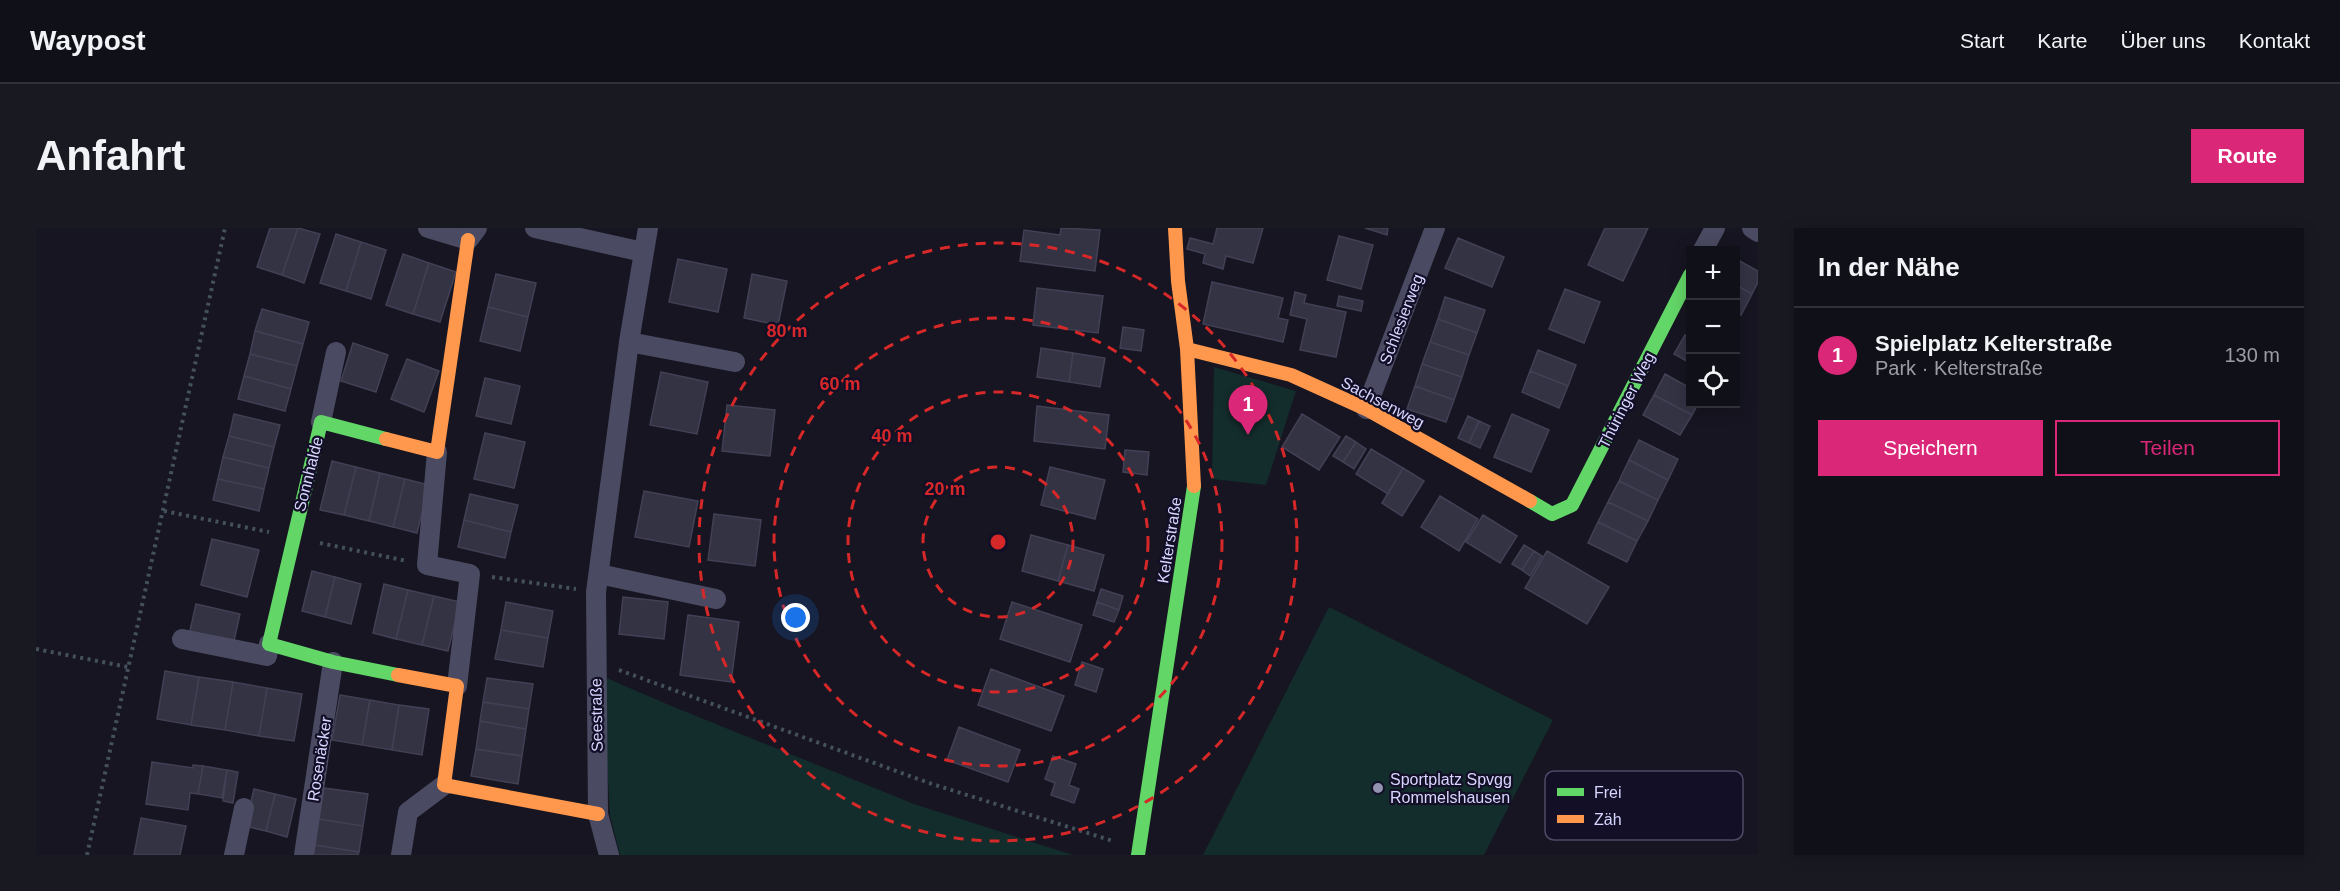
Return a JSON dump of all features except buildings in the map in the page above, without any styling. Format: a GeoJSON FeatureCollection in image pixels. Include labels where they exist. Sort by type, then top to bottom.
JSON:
{"type":"FeatureCollection","features":[{"type":"Feature","properties":{"kind":"street"},"geometry":{"type":"LineString","coordinates":[[401,855],[408,812],[444,785],[470,574],[427,565],[437,452],[473,234],[428,228]]}},
{"type":"Feature","properties":{"kind":"street"},"geometry":{"type":"LineString","coordinates":[[535,228],[643,252]]}},
{"type":"Feature","properties":{"kind":"street","name":"Seestraße"},"geometry":{"type":"LineString","coordinates":[[609,855],[598,814],[597,583],[629,342],[648,228]]}},
{"type":"Feature","properties":{"kind":"street","name":"Kelterstraße"},"geometry":{"type":"LineString","coordinates":[[1138,851],[1195,482],[1175,228]]}},
{"type":"Feature","properties":{"kind":"street","name":"Schlesierweg"},"geometry":{"type":"LineString","coordinates":[[1366,409],[1435,228]]}},
{"type":"Feature","properties":{"kind":"street"},"geometry":{"type":"LineString","coordinates":[[1705,246],[1715,228]]}},
{"type":"Feature","properties":{"kind":"street"},"geometry":{"type":"LineString","coordinates":[[1752,228],[1758,232]]}},
{"type":"Feature","properties":{"kind":"street","name":"Thüringer Weg"},"geometry":{"type":"LineString","coordinates":[[1552,514],[1572,506],[1686,283]]}},
{"type":"Feature","properties":{"kind":"street"},"geometry":{"type":"LineString","coordinates":[[629,342],[735,362]]}},
{"type":"Feature","properties":{"kind":"street","name":"Sachsenweg"},"geometry":{"type":"LineString","coordinates":[[1186,349],[1291,375],[1366,409],[1552,514]]}},
{"type":"Feature","properties":{"kind":"street"},"geometry":{"type":"LineString","coordinates":[[321,422],[336,352]]}},
{"type":"Feature","properties":{"kind":"street","name":"Sonnhalde"},"geometry":{"type":"LineString","coordinates":[[269,644],[292,537],[321,422],[437,452]]}},
{"type":"Feature","properties":{"kind":"street"},"geometry":{"type":"LineString","coordinates":[[597,583],[716,599]]}},
{"type":"Feature","properties":{"kind":"street"},"geometry":{"type":"LineString","coordinates":[[182,639],[267,656],[269,644],[333,662],[457,686]]}},
{"type":"Feature","properties":{"kind":"street","name":"Rosenäcker"},"geometry":{"type":"LineString","coordinates":[[304,855],[333,662]]}},
{"type":"Feature","properties":{"kind":"street"},"geometry":{"type":"LineString","coordinates":[[444,785],[598,814]]}},
{"type":"Feature","properties":{"kind":"street"},"geometry":{"type":"LineString","coordinates":[[234,855],[244,808]]}},
{"type":"Feature","properties":{"kind":"path"},"geometry":{"type":"LineString","coordinates":[[87,855],[225,228]]}},
{"type":"Feature","properties":{"kind":"path"},"geometry":{"type":"LineString","coordinates":[[164,511],[198,518]]}},
{"type":"Feature","properties":{"kind":"path"},"geometry":{"type":"LineString","coordinates":[[470,574],[597,583]]}},
{"type":"Feature","properties":{"kind":"path"},"geometry":{"type":"LineString","coordinates":[[36,649],[128,667]]}},
{"type":"Feature","properties":{"kind":"path"},"geometry":{"type":"LineString","coordinates":[[596,662],[929,783],[1138,851]]}},
{"type":"Feature","properties":{"kind":"green space"},"geometry":{"type":"Polygon","coordinates":[[[1214,367],[1296,391],[1266,485],[1212,479],[1214,367]]]}},
{"type":"Feature","properties":{"kind":"green space","name":"Sportplatz Spvgg Rommelshausen"},"geometry":{"type":"Polygon","coordinates":[[[1329,607],[1553,720],[1484,855],[1203,855],[1329,607]]]}},
{"type":"Feature","properties":{"kind":"green space"},"geometry":{"type":"Polygon","coordinates":[[[602,676],[914,804],[1073,855],[620,855],[610,815],[602,676]]]}},
{"type":"Feature","properties":{"kind":"traffic: fast"},"geometry":{"type":"LineString","coordinates":[[1530,501],[1552,514],[1572,505],[1686,283]]}},
{"type":"Feature","properties":{"kind":"traffic: fast"},"geometry":{"type":"LineString","coordinates":[[386,439],[321,422],[269,644],[333,662],[398,675]]}},
{"type":"Feature","properties":{"kind":"traffic: fast"},"geometry":{"type":"LineString","coordinates":[[1138,855],[1194,486]]}},
{"type":"Feature","properties":{"kind":"traffic: slow"},"geometry":{"type":"LineString","coordinates":[[1175,228],[1178,281],[1187,349],[1194,486]]}},
{"type":"Feature","properties":{"kind":"traffic: slow"},"geometry":{"type":"LineString","coordinates":[[386,439],[437,452],[468,240]]}},
{"type":"Feature","properties":{"kind":"traffic: slow"},"geometry":{"type":"LineString","coordinates":[[1187,349],[1291,375],[1366,409],[1530,501]]}},
{"type":"Feature","properties":{"kind":"traffic: slow"},"geometry":{"type":"LineString","coordinates":[[398,675],[457,686],[444,785],[598,814]]}},
{"type":"Feature","properties":{"kind":"place","name":"Spielplatz Kelterstraße"},"geometry":{"type":"Point","coordinates":[1248,435]}},
{"type":"Feature","properties":{"kind":"place","name":"Sportplatz Spvgg Rommelshausen"},"geometry":{"type":"Point","coordinates":[1378,788]}}]}
